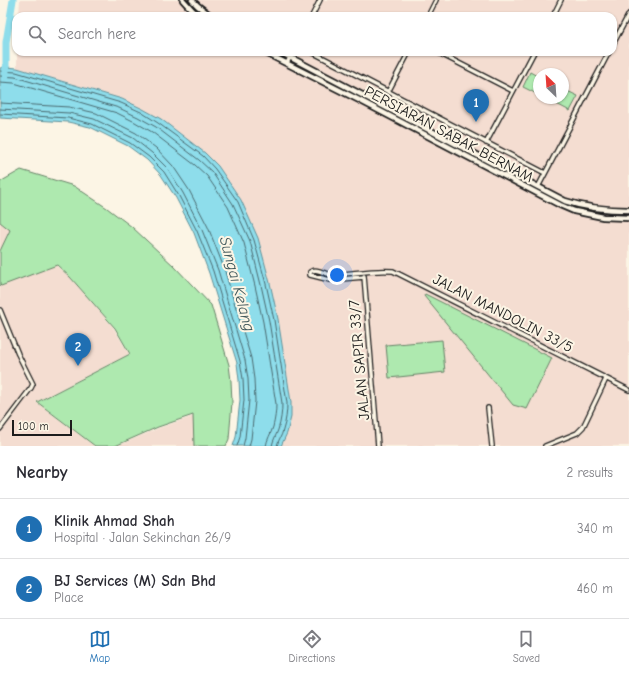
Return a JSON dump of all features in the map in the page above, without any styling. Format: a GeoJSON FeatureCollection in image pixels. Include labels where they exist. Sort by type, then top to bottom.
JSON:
{"type":"FeatureCollection","features":[{"type":"Feature","properties":{"kind":"street"},"geometry":{"type":"LineString","coordinates":[[183,0],[194,12]]}},
{"type":"Feature","properties":{"kind":"street"},"geometry":{"type":"LineString","coordinates":[[192,0],[206,12]]}},
{"type":"Feature","properties":{"kind":"street"},"geometry":{"type":"LineString","coordinates":[[314,12],[320,0]]}},
{"type":"Feature","properties":{"kind":"street"},"geometry":{"type":"LineString","coordinates":[[430,12],[436,0]]}},
{"type":"Feature","properties":{"kind":"street"},"geometry":{"type":"LineString","coordinates":[[555,12],[561,0]]}},
{"type":"Feature","properties":{"kind":"street"},"geometry":{"type":"LineString","coordinates":[[617,36],[629,14]]}},
{"type":"Feature","properties":{"kind":"street","name":"PERSIARAN SABAK BERNAM"},"geometry":{"type":"LineString","coordinates":[[272,56],[560,205],[574,211],[603,217],[629,218]]}},
{"type":"Feature","properties":{"kind":"street"},"geometry":{"type":"LineString","coordinates":[[320,56],[545,173]]}},
{"type":"Feature","properties":{"kind":"street"},"geometry":{"type":"LineString","coordinates":[[388,92],[407,56]]}},
{"type":"Feature","properties":{"kind":"street"},"geometry":{"type":"LineString","coordinates":[[445,56],[513,91]]}},
{"type":"Feature","properties":{"kind":"street"},"geometry":{"type":"LineString","coordinates":[[486,143],[532,56]]}},
{"type":"Feature","properties":{"kind":"street"},"geometry":{"type":"LineString","coordinates":[[538,187],[607,56]]}},
{"type":"Feature","properties":{"kind":"street"},"geometry":{"type":"LineString","coordinates":[[287,64],[290,57]]}},
{"type":"Feature","properties":{"kind":"street","name":"PERSIARAN SABAK BERNAM"},"geometry":{"type":"LineString","coordinates":[[290,57],[565,201],[578,205],[610,210],[629,210]]}},
{"type":"Feature","properties":{"kind":"street"},"geometry":{"type":"LineString","coordinates":[[316,270],[332,275],[363,274],[330,280],[310,275],[310,272],[316,270]]}},
{"type":"Feature","properties":{"kind":"street","name":"JALAN MANDOLIN 33/5"},"geometry":{"type":"LineString","coordinates":[[363,274],[382,270],[393,271],[629,390]]}},
{"type":"Feature","properties":{"kind":"street","name":"JALAN SAPIR 33/7"},"geometry":{"type":"LineString","coordinates":[[363,274],[378,446]]}},
{"type":"Feature","properties":{"kind":"street"},"geometry":{"type":"LineString","coordinates":[[0,310],[18,354],[33,384],[0,429]]}},
{"type":"Feature","properties":{"kind":"street"},"geometry":{"type":"LineString","coordinates":[[545,446],[577,433],[583,428],[606,379]]}},
{"type":"Feature","properties":{"kind":"street"},"geometry":{"type":"LineString","coordinates":[[488,408],[492,446]]}},
{"type":"Feature","properties":{"kind":"shaded area"},"geometry":{"type":"Polygon","coordinates":[[[20,0],[629,0],[629,446],[281,446],[287,433],[291,402],[278,319],[258,238],[241,200],[218,166],[205,153],[161,119],[122,99],[17,68],[17,56],[617,56],[617,12],[19,12],[20,0]]]}},
{"type":"Feature","properties":{"kind":"shaded area"},"geometry":{"type":"Polygon","coordinates":[[[0,222],[69,276],[113,327],[129,354],[36,402],[94,446],[0,446],[0,222]]]}},
{"type":"Feature","properties":{"kind":"shaded area"},"geometry":{"type":"Polygon","coordinates":[[[194,416],[194,446],[117,446],[159,428],[194,416]]]}},
{"type":"Feature","properties":{"kind":"green space"},"geometry":{"type":"Polygon","coordinates":[[[530,72],[533,74],[533,92],[523,87],[530,72]]]}},
{"type":"Feature","properties":{"kind":"green space"},"geometry":{"type":"Polygon","coordinates":[[[569,92],[578,96],[570,111],[557,104],[569,104],[569,92]]]}},
{"type":"Feature","properties":{"kind":"green space"},"geometry":{"type":"Polygon","coordinates":[[[21,170],[74,186],[107,208],[132,227],[174,266],[211,305],[229,365],[231,381],[232,402],[229,439],[226,446],[194,446],[193,415],[158,427],[115,446],[95,446],[37,402],[130,354],[115,328],[70,277],[57,265],[1,286],[0,285],[0,251],[10,230],[0,222],[0,182],[21,170]]]}},
{"type":"Feature","properties":{"kind":"green space"},"geometry":{"type":"Polygon","coordinates":[[[425,294],[552,358],[527,409],[513,405],[424,296],[425,294]]]}},
{"type":"Feature","properties":{"kind":"green space"},"geometry":{"type":"Polygon","coordinates":[[[442,340],[445,372],[389,378],[386,345],[442,340]]]}},
{"type":"Feature","properties":{"kind":"water","name":"Sungai Kelang"},"geometry":{"type":"Polygon","coordinates":[[[0,68],[17,68],[122,99],[161,119],[205,153],[218,166],[241,200],[258,238],[270,283],[278,319],[291,402],[291,417],[287,433],[281,446],[233,446],[236,437],[240,400],[237,363],[209,273],[194,233],[176,198],[161,175],[147,160],[128,146],[90,127],[68,122],[0,118],[0,68]]]}},
{"type":"Feature","properties":{"kind":"waterway"},"geometry":{"type":"LineString","coordinates":[[6,75],[6,42],[13,0]]}},
{"type":"Feature","properties":{"kind":"place","name":"Klinik Ahmad Shah"},"geometry":{"type":"Point","coordinates":[476,122]}},
{"type":"Feature","properties":{"kind":"place","name":"BJ Services (M) Sdn Bhd"},"geometry":{"type":"Point","coordinates":[78,366]}}]}
